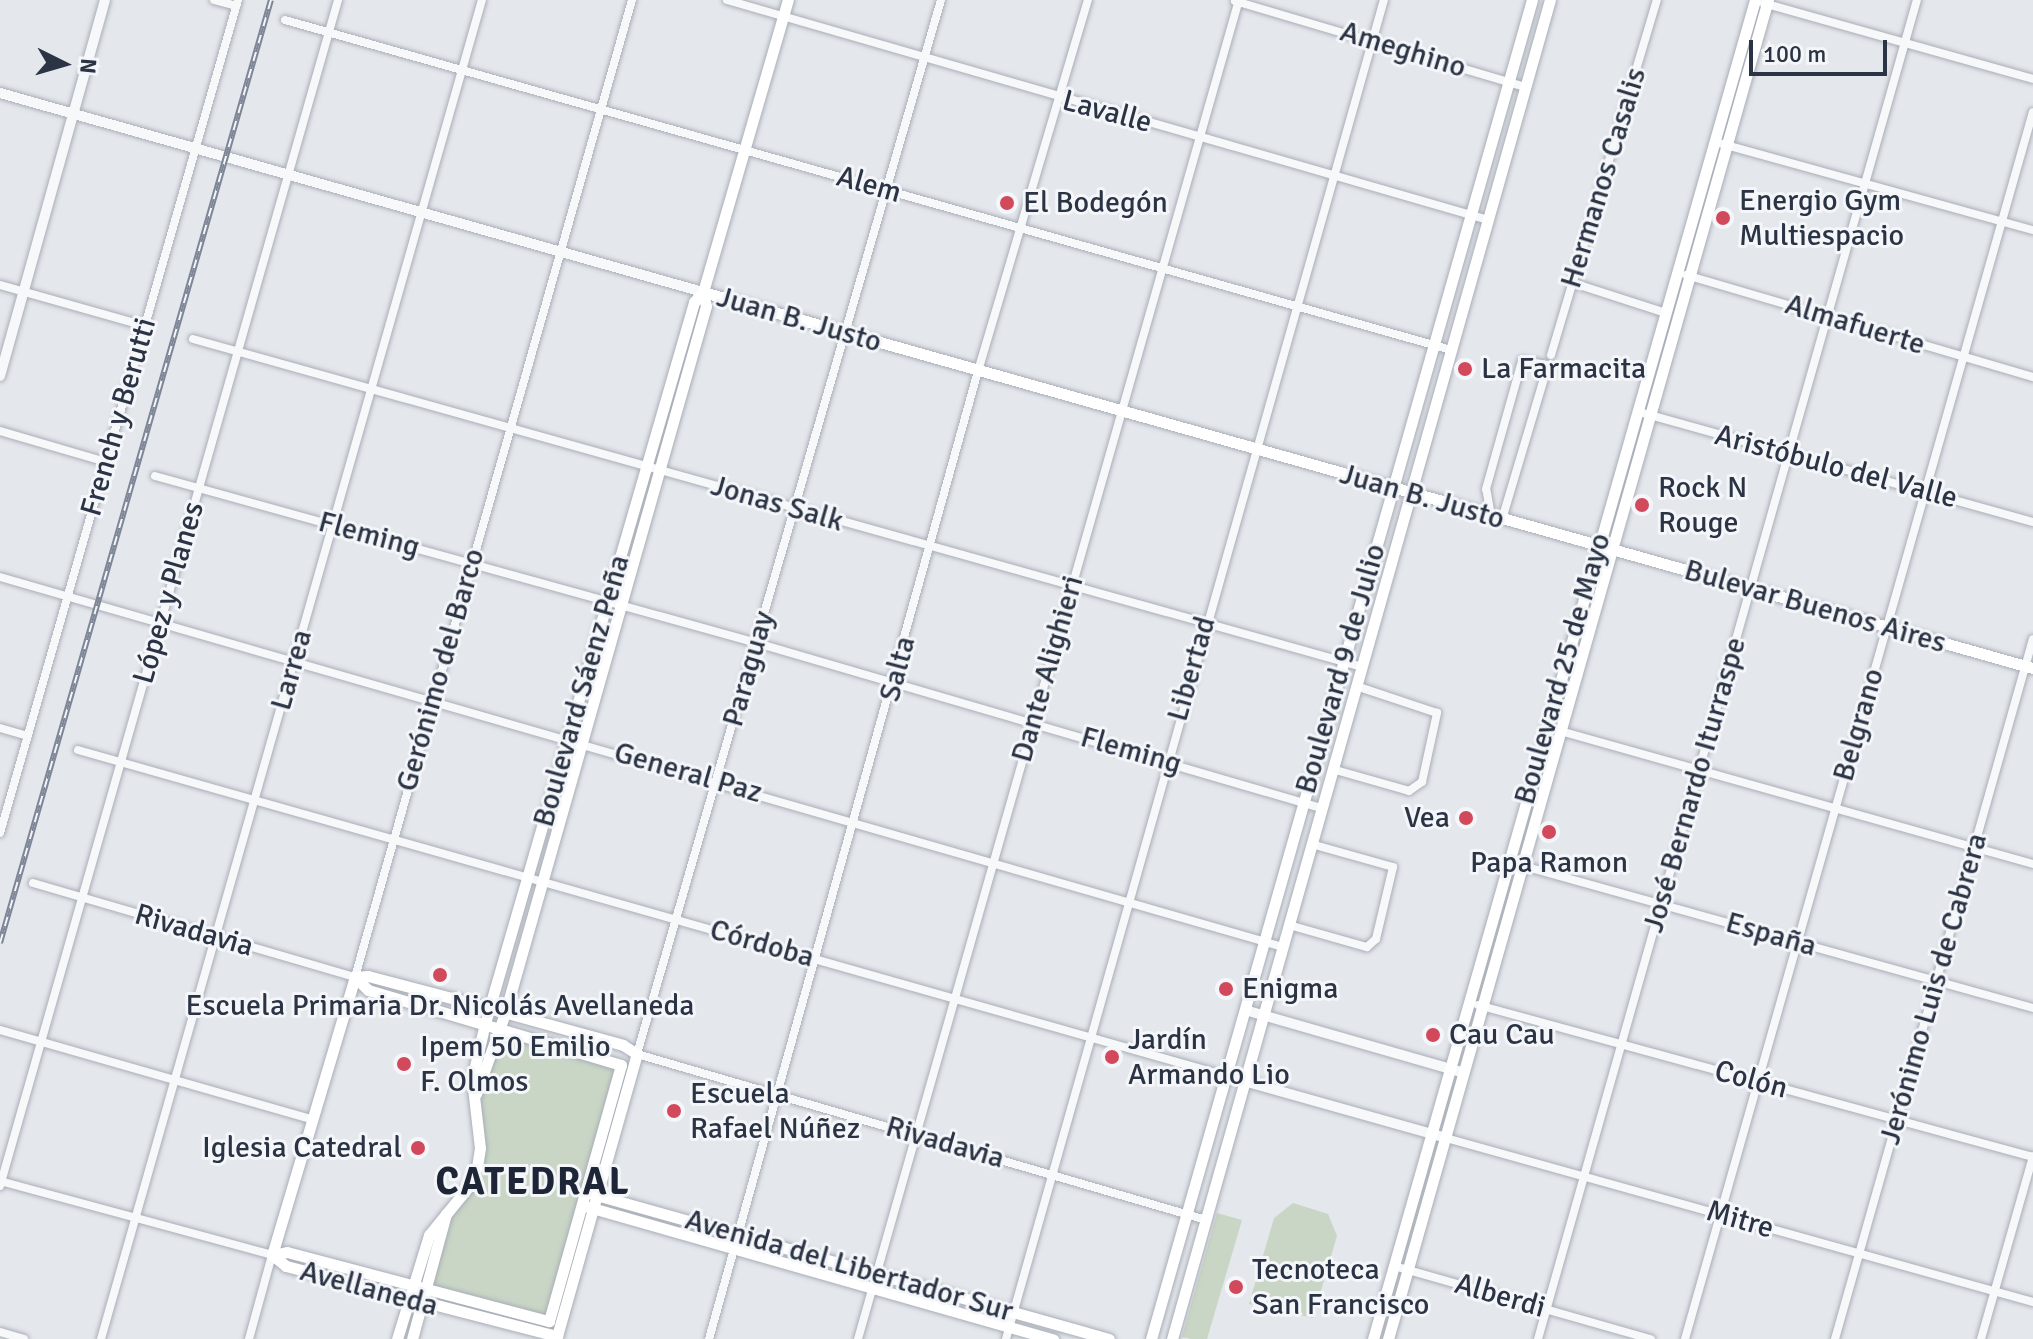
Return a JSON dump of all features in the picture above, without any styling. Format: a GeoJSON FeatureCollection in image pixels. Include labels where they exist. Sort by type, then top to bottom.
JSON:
{"type":"FeatureCollection","features":[{"type":"Feature","properties":{"kind":"main road","name":"Boulevard Sáenz Peña"},"geometry":{"type":"LineString","coordinates":[[397,1339],[429,1235],[477,1167],[474,1068],[485,1023],[694,302],[703,292],[788,0]]}},
{"type":"Feature","properties":{"kind":"main road","name":"Boulevard 9 de Julio"},"geometry":{"type":"LineString","coordinates":[[1151,1339],[1532,0]]}},
{"type":"Feature","properties":{"kind":"main road","name":"Boulevard 9 de Julio"},"geometry":{"type":"LineString","coordinates":[[1172,1339],[1550,0]]}},
{"type":"Feature","properties":{"kind":"main road","name":"Boulevard 25 de Mayo"},"geometry":{"type":"LineString","coordinates":[[1373,1339],[1597,546],[1644,414],[1761,1]]}},
{"type":"Feature","properties":{"kind":"main road","name":"Boulevard 25 de Mayo"},"geometry":{"type":"LineString","coordinates":[[1388,1339],[1612,550],[1666,313],[1684,274]]}},
{"type":"Feature","properties":{"kind":"main road","name":"Boulevard Sáenz Peña"},"geometry":{"type":"LineString","coordinates":[[476,1094],[505,1013],[660,470],[706,306],[703,292]]}},
{"type":"Feature","properties":{"kind":"main road","name":"Juan B. Justo"},"geometry":{"type":"LineString","coordinates":[[703,292],[1597,546]]}},
{"type":"Feature","properties":{"kind":"main road","name":"Bulevar Buenos Aires"},"geometry":{"type":"LineString","coordinates":[[1597,546],[2029,667]]}},
{"type":"Feature","properties":{"kind":"main road","name":"Rivadavia"},"geometry":{"type":"LineString","coordinates":[[355,977],[368,976],[489,1008],[623,1045],[637,1054]]}},
{"type":"Feature","properties":{"kind":"main road","name":"Rivadavia"},"geometry":{"type":"LineString","coordinates":[[355,977],[363,988],[621,1065]]}},
{"type":"Feature","properties":{"kind":"main road","name":"Gerónimo del Barco"},"geometry":{"type":"LineString","coordinates":[[272,1255],[355,977]]}},
{"type":"Feature","properties":{"kind":"main road"},"geometry":{"type":"LineString","coordinates":[[621,1065],[637,1054]]}},
{"type":"Feature","properties":{"kind":"main road","name":"Paraguay"},"geometry":{"type":"LineString","coordinates":[[549,1321],[590,1208],[637,1054]]}},
{"type":"Feature","properties":{"kind":"main road","name":"Paraguay"},"geometry":{"type":"LineString","coordinates":[[594,1195],[621,1065]]}},
{"type":"Feature","properties":{"kind":"main road","name":"Avenida del Libertador Sur"},"geometry":{"type":"LineString","coordinates":[[594,1195],[1109,1339]]}},
{"type":"Feature","properties":{"kind":"main road","name":"Paraguay"},"geometry":{"type":"LineString","coordinates":[[559,1338],[590,1208]]}},
{"type":"Feature","properties":{"kind":"main road","name":"Avenida del Libertador Sur"},"geometry":{"type":"LineString","coordinates":[[590,1208],[872,1288],[1007,1333],[1053,1339]]}},
{"type":"Feature","properties":{"kind":"main road","name":"Boulevard Sáenz Peña"},"geometry":{"type":"LineString","coordinates":[[412,1339],[446,1213]]}},
{"type":"Feature","properties":{"kind":"main road","name":"Avellaneda"},"geometry":{"type":"LineString","coordinates":[[272,1255],[287,1252],[549,1321]]}},
{"type":"Feature","properties":{"kind":"main road","name":"Avellaneda"},"geometry":{"type":"LineString","coordinates":[[272,1255],[286,1266],[559,1338]]}},
{"type":"Feature","properties":{"kind":"main road"},"geometry":{"type":"LineString","coordinates":[[549,1321],[559,1338]]}},
{"type":"Feature","properties":{"kind":"street"},"geometry":{"type":"LineString","coordinates":[[0,376],[105,0]]}},
{"type":"Feature","properties":{"kind":"street"},"geometry":{"type":"LineString","coordinates":[[214,0],[237,3]]}},
{"type":"Feature","properties":{"kind":"street","name":"López y Planes"},"geometry":{"type":"LineString","coordinates":[[0,1183],[338,0]]}},
{"type":"Feature","properties":{"kind":"street","name":"Larrea"},"geometry":{"type":"LineString","coordinates":[[101,1339],[482,0]]}},
{"type":"Feature","properties":{"kind":"street","name":"Gerónimo del Barco"},"geometry":{"type":"LineString","coordinates":[[355,977],[632,0]]}},
{"type":"Feature","properties":{"kind":"street","name":"Lavalle"},"geometry":{"type":"LineString","coordinates":[[727,0],[1058,100],[1488,220]]}},
{"type":"Feature","properties":{"kind":"street","name":"Paraguay"},"geometry":{"type":"LineString","coordinates":[[637,1054],[679,920],[941,0]]}},
{"type":"Feature","properties":{"kind":"street","name":"Salta"},"geometry":{"type":"LineString","coordinates":[[709,1339],[895,683],[978,371],[1088,0]]}},
{"type":"Feature","properties":{"kind":"street","name":"Ameghino"},"geometry":{"type":"LineString","coordinates":[[1237,0],[1526,87]]}},
{"type":"Feature","properties":{"kind":"street","name":"Dante Alighieri"},"geometry":{"type":"LineString","coordinates":[[858,1339],[1237,0]]}},
{"type":"Feature","properties":{"kind":"street","name":"Libertad"},"geometry":{"type":"LineString","coordinates":[[1007,1333],[1294,305],[1384,0]]}},
{"type":"Feature","properties":{"kind":"street","name":"Hermanos Casalis"},"geometry":{"type":"LineString","coordinates":[[1496,518],[1550,360],[1657,0]]}},
{"type":"Feature","properties":{"kind":"street","name":"José Bernardo Iturraspe"},"geometry":{"type":"LineString","coordinates":[[1538,1339],[1917,0]]}},
{"type":"Feature","properties":{"kind":"street"},"geometry":{"type":"LineString","coordinates":[[1761,1],[2033,79]]}},
{"type":"Feature","properties":{"kind":"street","name":"French y Berutti"},"geometry":{"type":"LineString","coordinates":[[0,833],[237,3]]}},
{"type":"Feature","properties":{"kind":"street","name":"Alem"},"geometry":{"type":"LineString","coordinates":[[285,20],[1451,350]]}},
{"type":"Feature","properties":{"kind":"street","name":"Juan B. Justo"},"geometry":{"type":"LineString","coordinates":[[0,93],[703,292]]}},
{"type":"Feature","properties":{"kind":"street","name":"Belgrano"},"geometry":{"type":"LineString","coordinates":[[1685,1339],[2033,112]]}},
{"type":"Feature","properties":{"kind":"street"},"geometry":{"type":"LineString","coordinates":[[1721,144],[2033,230]]}},
{"type":"Feature","properties":{"kind":"street","name":"Almafuerte"},"geometry":{"type":"LineString","coordinates":[[1684,274],[2033,377]]}},
{"type":"Feature","properties":{"kind":"street"},"geometry":{"type":"LineString","coordinates":[[1573,283],[1666,313]]}},
{"type":"Feature","properties":{"kind":"street"},"geometry":{"type":"LineString","coordinates":[[0,285],[145,326]]}},
{"type":"Feature","properties":{"kind":"street","name":"Jonas Salk"},"geometry":{"type":"LineString","coordinates":[[193,339],[1362,667]]}},
{"type":"Feature","properties":{"kind":"street"},"geometry":{"type":"LineString","coordinates":[[1496,518],[1486,489],[1524,359],[1550,360]]}},
{"type":"Feature","properties":{"kind":"street","name":"Aristóbulo del Valle"},"geometry":{"type":"LineString","coordinates":[[1644,414],[2033,522]]}},
{"type":"Feature","properties":{"kind":"street"},"geometry":{"type":"LineString","coordinates":[[0,431],[106,462]]}},
{"type":"Feature","properties":{"kind":"street","name":"Fleming"},"geometry":{"type":"LineString","coordinates":[[155,476],[757,643],[1321,808]]}},
{"type":"Feature","properties":{"kind":"street","name":"General Paz"},"geometry":{"type":"LineString","coordinates":[[0,577],[160,625],[1129,898],[1283,947]]}},
{"type":"Feature","properties":{"kind":"street","name":"Boulevard 25 de Mayo"},"geometry":{"type":"LineString","coordinates":[[1573,635],[1587,639]]}},
{"type":"Feature","properties":{"kind":"street","name":"Jerónimo Luis de Cabrera"},"geometry":{"type":"LineString","coordinates":[[1835,1339],[1974,848],[2029,667],[2033,639]]}},
{"type":"Feature","properties":{"kind":"street"},"geometry":{"type":"LineString","coordinates":[[1332,769],[1409,791],[1422,782],[1438,726],[1433,709],[1356,686]]}},
{"type":"Feature","properties":{"kind":"street"},"geometry":{"type":"LineString","coordinates":[[1546,727],[2033,864]]}},
{"type":"Feature","properties":{"kind":"street"},"geometry":{"type":"LineString","coordinates":[[0,728],[28,736]]}},
{"type":"Feature","properties":{"kind":"street","name":"Córdoba"},"geometry":{"type":"LineString","coordinates":[[78,750],[1446,1138]]}},
{"type":"Feature","properties":{"kind":"street"},"geometry":{"type":"LineString","coordinates":[[1289,925],[1367,947],[1376,939],[1394,871],[1390,865],[1311,844]]}},
{"type":"Feature","properties":{"kind":"street","name":"España"},"geometry":{"type":"LineString","coordinates":[[1509,862],[2033,1008]]}},
{"type":"Feature","properties":{"kind":"street","name":"Rivadavia"},"geometry":{"type":"LineString","coordinates":[[33,883],[355,977]]}},
{"type":"Feature","properties":{"kind":"street","name":"Colón"},"geometry":{"type":"LineString","coordinates":[[1469,1002],[2033,1157]]}},
{"type":"Feature","properties":{"kind":"street"},"geometry":{"type":"LineString","coordinates":[[1245,1010],[1464,1073]]}},
{"type":"Feature","properties":{"kind":"street"},"geometry":{"type":"LineString","coordinates":[[0,1030],[313,1120]]}},
{"type":"Feature","properties":{"kind":"street","name":"Rivadavia"},"geometry":{"type":"LineString","coordinates":[[637,1054],[1206,1220]]}},
{"type":"Feature","properties":{"kind":"street","name":"Mitre"},"geometry":{"type":"LineString","coordinates":[[1446,1138],[2033,1302]]}},
{"type":"Feature","properties":{"kind":"street"},"geometry":{"type":"LineString","coordinates":[[1981,1339],[2033,1157]]}},
{"type":"Feature","properties":{"kind":"street","name":"Avellaneda"},"geometry":{"type":"LineString","coordinates":[[0,1183],[272,1255]]}},
{"type":"Feature","properties":{"kind":"street","name":"Gerónimo del Barco"},"geometry":{"type":"LineString","coordinates":[[249,1339],[272,1255]]}},
{"type":"Feature","properties":{"kind":"street","name":"Alberdi"},"geometry":{"type":"LineString","coordinates":[[1394,1266],[1651,1339]]}},
{"type":"Feature","properties":{"kind":"street"},"geometry":{"type":"LineString","coordinates":[[0,1332],[24,1339]]}},
{"type":"Feature","properties":{"kind":"green space"},"geometry":{"type":"Polygon","coordinates":[[[500,1027],[619,1061],[549,1321],[427,1289],[442,1234],[477,1167],[476,1094],[500,1027]]]}},
{"type":"Feature","properties":{"kind":"green space"},"geometry":{"type":"Polygon","coordinates":[[[1293,1203],[1328,1214],[1337,1236],[1313,1318],[1249,1304],[1274,1218],[1293,1203]]]}},
{"type":"Feature","properties":{"kind":"green space"},"geometry":{"type":"Polygon","coordinates":[[[1217,1213],[1242,1220],[1207,1339],[1182,1337],[1217,1213]]]}},
{"type":"Feature","properties":{"kind":"railway"},"geometry":{"type":"LineString","coordinates":[[0,943],[271,0]]}},
{"type":"Feature","properties":{"kind":"place","name":"El Bodegón"},"geometry":{"type":"Point","coordinates":[1007,203]}},
{"type":"Feature","properties":{"kind":"place","name":"Energio Gym Multiespacio"},"geometry":{"type":"Point","coordinates":[1723,218]}},
{"type":"Feature","properties":{"kind":"place","name":"La Farmacita"},"geometry":{"type":"Point","coordinates":[1465,369]}},
{"type":"Feature","properties":{"kind":"place","name":"Rock N Rouge"},"geometry":{"type":"Point","coordinates":[1642,505]}},
{"type":"Feature","properties":{"kind":"place","name":"Vea"},"geometry":{"type":"Point","coordinates":[1466,818]}},
{"type":"Feature","properties":{"kind":"place","name":"Papa Ramon"},"geometry":{"type":"Point","coordinates":[1549,832]}},
{"type":"Feature","properties":{"kind":"place","name":"Escuela Primaria Dr. Nicolás Avellaneda"},"geometry":{"type":"Point","coordinates":[440,975]}},
{"type":"Feature","properties":{"kind":"place","name":"Enigma"},"geometry":{"type":"Point","coordinates":[1226,989]}},
{"type":"Feature","properties":{"kind":"place","name":"Cau Cau"},"geometry":{"type":"Point","coordinates":[1433,1035]}},
{"type":"Feature","properties":{"kind":"place","name":"Jardín Armando Lio"},"geometry":{"type":"Point","coordinates":[1112,1057]}},
{"type":"Feature","properties":{"kind":"place","name":"Ipem 50 Emilio F. Olmos"},"geometry":{"type":"Point","coordinates":[404,1064]}},
{"type":"Feature","properties":{"kind":"place","name":"Escuela Rafael Núñez"},"geometry":{"type":"Point","coordinates":[674,1111]}},
{"type":"Feature","properties":{"kind":"place","name":"Iglesia Catedral"},"geometry":{"type":"Point","coordinates":[418,1148]}},
{"type":"Feature","properties":{"kind":"place","name":"Tecnoteca San Francisco"},"geometry":{"type":"Point","coordinates":[1236,1287]}},
{"type":"Feature","properties":{"kind":"district","name":"CATEDRAL"},"geometry":{"type":"Point","coordinates":[533,1182]}}]}
